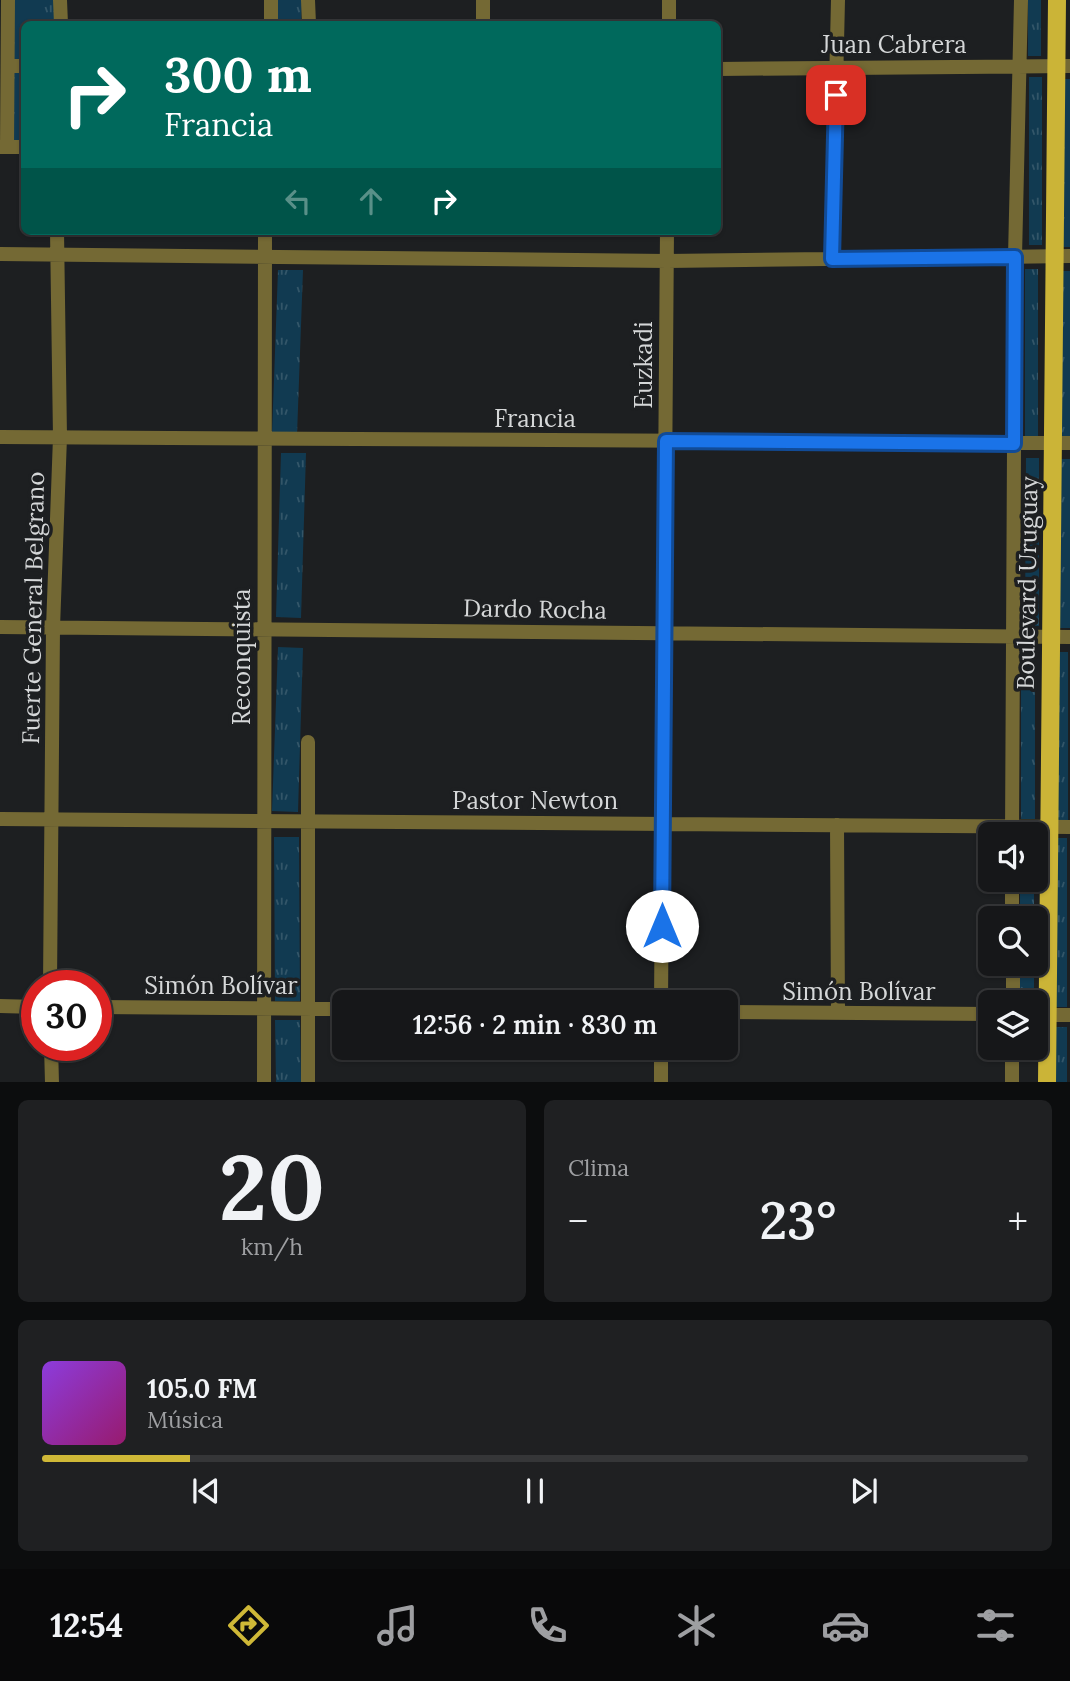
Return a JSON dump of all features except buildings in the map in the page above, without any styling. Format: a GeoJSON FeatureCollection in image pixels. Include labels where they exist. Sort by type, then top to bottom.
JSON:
{"type":"FeatureCollection","features":[{"type":"Feature","properties":{"kind":"main road","name":"Boulevard Uruguay"},"geometry":{"type":"LineString","coordinates":[[1043,990],[1050,827],[1051,636],[1062,444],[1063,66],[1057,0]]}},
{"type":"Feature","properties":{"kind":"main road","name":"Boulevard Uruguay"},"geometry":{"type":"LineString","coordinates":[[1045,1060],[1047,1082]]}},
{"type":"Feature","properties":{"kind":"street"},"geometry":{"type":"LineString","coordinates":[[8,0],[8,66],[3,147],[21,147]]}},
{"type":"Feature","properties":{"kind":"street"},"geometry":{"type":"LineString","coordinates":[[60,0],[61,21]]}},
{"type":"Feature","properties":{"kind":"street"},"geometry":{"type":"LineString","coordinates":[[271,0],[271,21]]}},
{"type":"Feature","properties":{"kind":"street"},"geometry":{"type":"LineString","coordinates":[[308,0],[309,21]]}},
{"type":"Feature","properties":{"kind":"street"},"geometry":{"type":"LineString","coordinates":[[483,0],[483,21]]}},
{"type":"Feature","properties":{"kind":"street"},"geometry":{"type":"LineString","coordinates":[[669,0],[669,21]]}},
{"type":"Feature","properties":{"kind":"street"},"geometry":{"type":"LineString","coordinates":[[832,259],[838,0]]}},
{"type":"Feature","properties":{"kind":"street","name":"Boulevard Uruguay"},"geometry":{"type":"LineString","coordinates":[[1012,822],[1015,257],[1021,0]]}},
{"type":"Feature","properties":{"kind":"street"},"geometry":{"type":"LineString","coordinates":[[8,66],[21,66]]}},
{"type":"Feature","properties":{"kind":"street","name":"Juan Cabrera"},"geometry":{"type":"LineString","coordinates":[[721,69],[1063,66]]}},
{"type":"Feature","properties":{"kind":"street","name":"Fuerte General Belgrano"},"geometry":{"type":"LineString","coordinates":[[50,970],[53,628],[60,437],[57,235]]}},
{"type":"Feature","properties":{"kind":"street","name":"Reconquista"},"geometry":{"type":"LineString","coordinates":[[264,1082],[265,235]]}},
{"type":"Feature","properties":{"kind":"street","name":"Euzkadi"},"geometry":{"type":"LineString","coordinates":[[661,990],[667,235]]}},
{"type":"Feature","properties":{"kind":"street"},"geometry":{"type":"LineString","coordinates":[[0,254],[667,261],[1062,256]]}},
{"type":"Feature","properties":{"kind":"street","name":"Francia"},"geometry":{"type":"LineString","coordinates":[[0,437],[1062,444]]}},
{"type":"Feature","properties":{"kind":"street","name":"Dardo Rocha"},"geometry":{"type":"LineString","coordinates":[[0,627],[1070,636]]}},
{"type":"Feature","properties":{"kind":"street"},"geometry":{"type":"LineString","coordinates":[[307,742],[308,1082]]}},
{"type":"Feature","properties":{"kind":"street","name":"Pastor Newton"},"geometry":{"type":"LineString","coordinates":[[0,818],[837,825],[978,830]]}},
{"type":"Feature","properties":{"kind":"street"},"geometry":{"type":"LineString","coordinates":[[837,825],[838,1013]]}},
{"type":"Feature","properties":{"kind":"street","name":"Pastor Newton"},"geometry":{"type":"LineString","coordinates":[[1050,827],[1070,827]]}},
{"type":"Feature","properties":{"kind":"street"},"geometry":{"type":"LineString","coordinates":[[0,1006],[21,1007]]}},
{"type":"Feature","properties":{"kind":"street","name":"Simón Bolívar"},"geometry":{"type":"LineString","coordinates":[[112,1007],[332,1009]]}},
{"type":"Feature","properties":{"kind":"street","name":"Simón Bolívar"},"geometry":{"type":"LineString","coordinates":[[738,1012],[978,1014]]}},
{"type":"Feature","properties":{"kind":"street"},"geometry":{"type":"LineString","coordinates":[[1048,1015],[1070,1015]]}},
{"type":"Feature","properties":{"kind":"street"},"geometry":{"type":"LineString","coordinates":[[661,1060],[661,1082]]}},
{"type":"Feature","properties":{"kind":"street"},"geometry":{"type":"LineString","coordinates":[[1012,1060],[1012,1082]]}},
{"type":"Feature","properties":{"kind":"street"},"geometry":{"type":"LineString","coordinates":[[51,1061],[52,1082]]}},
{"type":"Feature","properties":{"kind":"green space"},"geometry":{"type":"Polygon","coordinates":[[[13,0],[54,0],[54,21],[21,21],[21,59],[14,60],[13,0]]]}},
{"type":"Feature","properties":{"kind":"green space"},"geometry":{"type":"Polygon","coordinates":[[[277,0],[302,0],[301,21],[276,21],[277,0]]]}},
{"type":"Feature","properties":{"kind":"green space"},"geometry":{"type":"Polygon","coordinates":[[[1028,0],[1041,0],[1041,56],[1028,56],[1028,0]]]}},
{"type":"Feature","properties":{"kind":"green space"},"geometry":{"type":"Polygon","coordinates":[[[13,71],[21,71],[21,142],[12,142],[13,71]]]}},
{"type":"Feature","properties":{"kind":"green space"},"geometry":{"type":"Polygon","coordinates":[[[1029,77],[1042,77],[1042,245],[1029,245],[1029,77]]]}},
{"type":"Feature","properties":{"kind":"green space"},"geometry":{"type":"Polygon","coordinates":[[[1062,79],[1070,79],[1070,247],[1062,247],[1062,79]]]}},
{"type":"Feature","properties":{"kind":"green space"},"geometry":{"type":"Polygon","coordinates":[[[1025,269],[1038,269],[1038,437],[1025,437],[1025,269]]]}},
{"type":"Feature","properties":{"kind":"green space"},"geometry":{"type":"Polygon","coordinates":[[[278,270],[303,270],[297,435],[272,434],[278,270]]]}},
{"type":"Feature","properties":{"kind":"green space"},"geometry":{"type":"Polygon","coordinates":[[[1058,271],[1070,271],[1070,439],[1058,439],[1058,271]]]}},
{"type":"Feature","properties":{"kind":"green space"},"geometry":{"type":"Polygon","coordinates":[[[281,453],[306,453],[301,618],[276,617],[281,453]]]}},
{"type":"Feature","properties":{"kind":"green space"},"geometry":{"type":"Polygon","coordinates":[[[1026,458],[1039,458],[1039,626],[1025,626],[1026,458]]]}},
{"type":"Feature","properties":{"kind":"green space"},"geometry":{"type":"Polygon","coordinates":[[[1059,459],[1070,459],[1070,628],[1059,628],[1059,459]]]}},
{"type":"Feature","properties":{"kind":"green space"},"geometry":{"type":"Polygon","coordinates":[[[278,647],[303,648],[298,812],[272,811],[278,647]]]}},
{"type":"Feature","properties":{"kind":"green space"},"geometry":{"type":"Polygon","coordinates":[[[1021,651],[1035,651],[1035,819],[1021,819],[1021,651]]]}},
{"type":"Feature","properties":{"kind":"green space"},"geometry":{"type":"Polygon","coordinates":[[[1055,652],[1068,652],[1068,821],[1055,821],[1055,652]]]}},
{"type":"Feature","properties":{"kind":"green space"},"geometry":{"type":"Polygon","coordinates":[[[274,837],[299,837],[300,1001],[275,1001],[274,837]]]}},
{"type":"Feature","properties":{"kind":"green space"},"geometry":{"type":"Polygon","coordinates":[[[1054,838],[1067,838],[1067,1007],[1054,1007],[1054,838]]]}},
{"type":"Feature","properties":{"kind":"green space"},"geometry":{"type":"Polygon","coordinates":[[[1020,892],[1034,892],[1034,906],[1020,906],[1020,892]]]}},
{"type":"Feature","properties":{"kind":"green space"},"geometry":{"type":"Polygon","coordinates":[[[1020,976],[1034,976],[1034,990],[1020,990],[1020,976]]]}},
{"type":"Feature","properties":{"kind":"green space"},"geometry":{"type":"Polygon","coordinates":[[[275,1020],[300,1020],[301,1082],[276,1082],[275,1020]]]}},
{"type":"Feature","properties":{"kind":"green space"},"geometry":{"type":"Polygon","coordinates":[[[1054,1027],[1067,1027],[1067,1082],[1054,1082],[1054,1027]]]}},
{"type":"Feature","properties":{"kind":"route"},"geometry":{"type":"LineString","coordinates":[[662,926],[666,441],[1014,444],[1015,257],[832,259],[836,95]]}}]}
